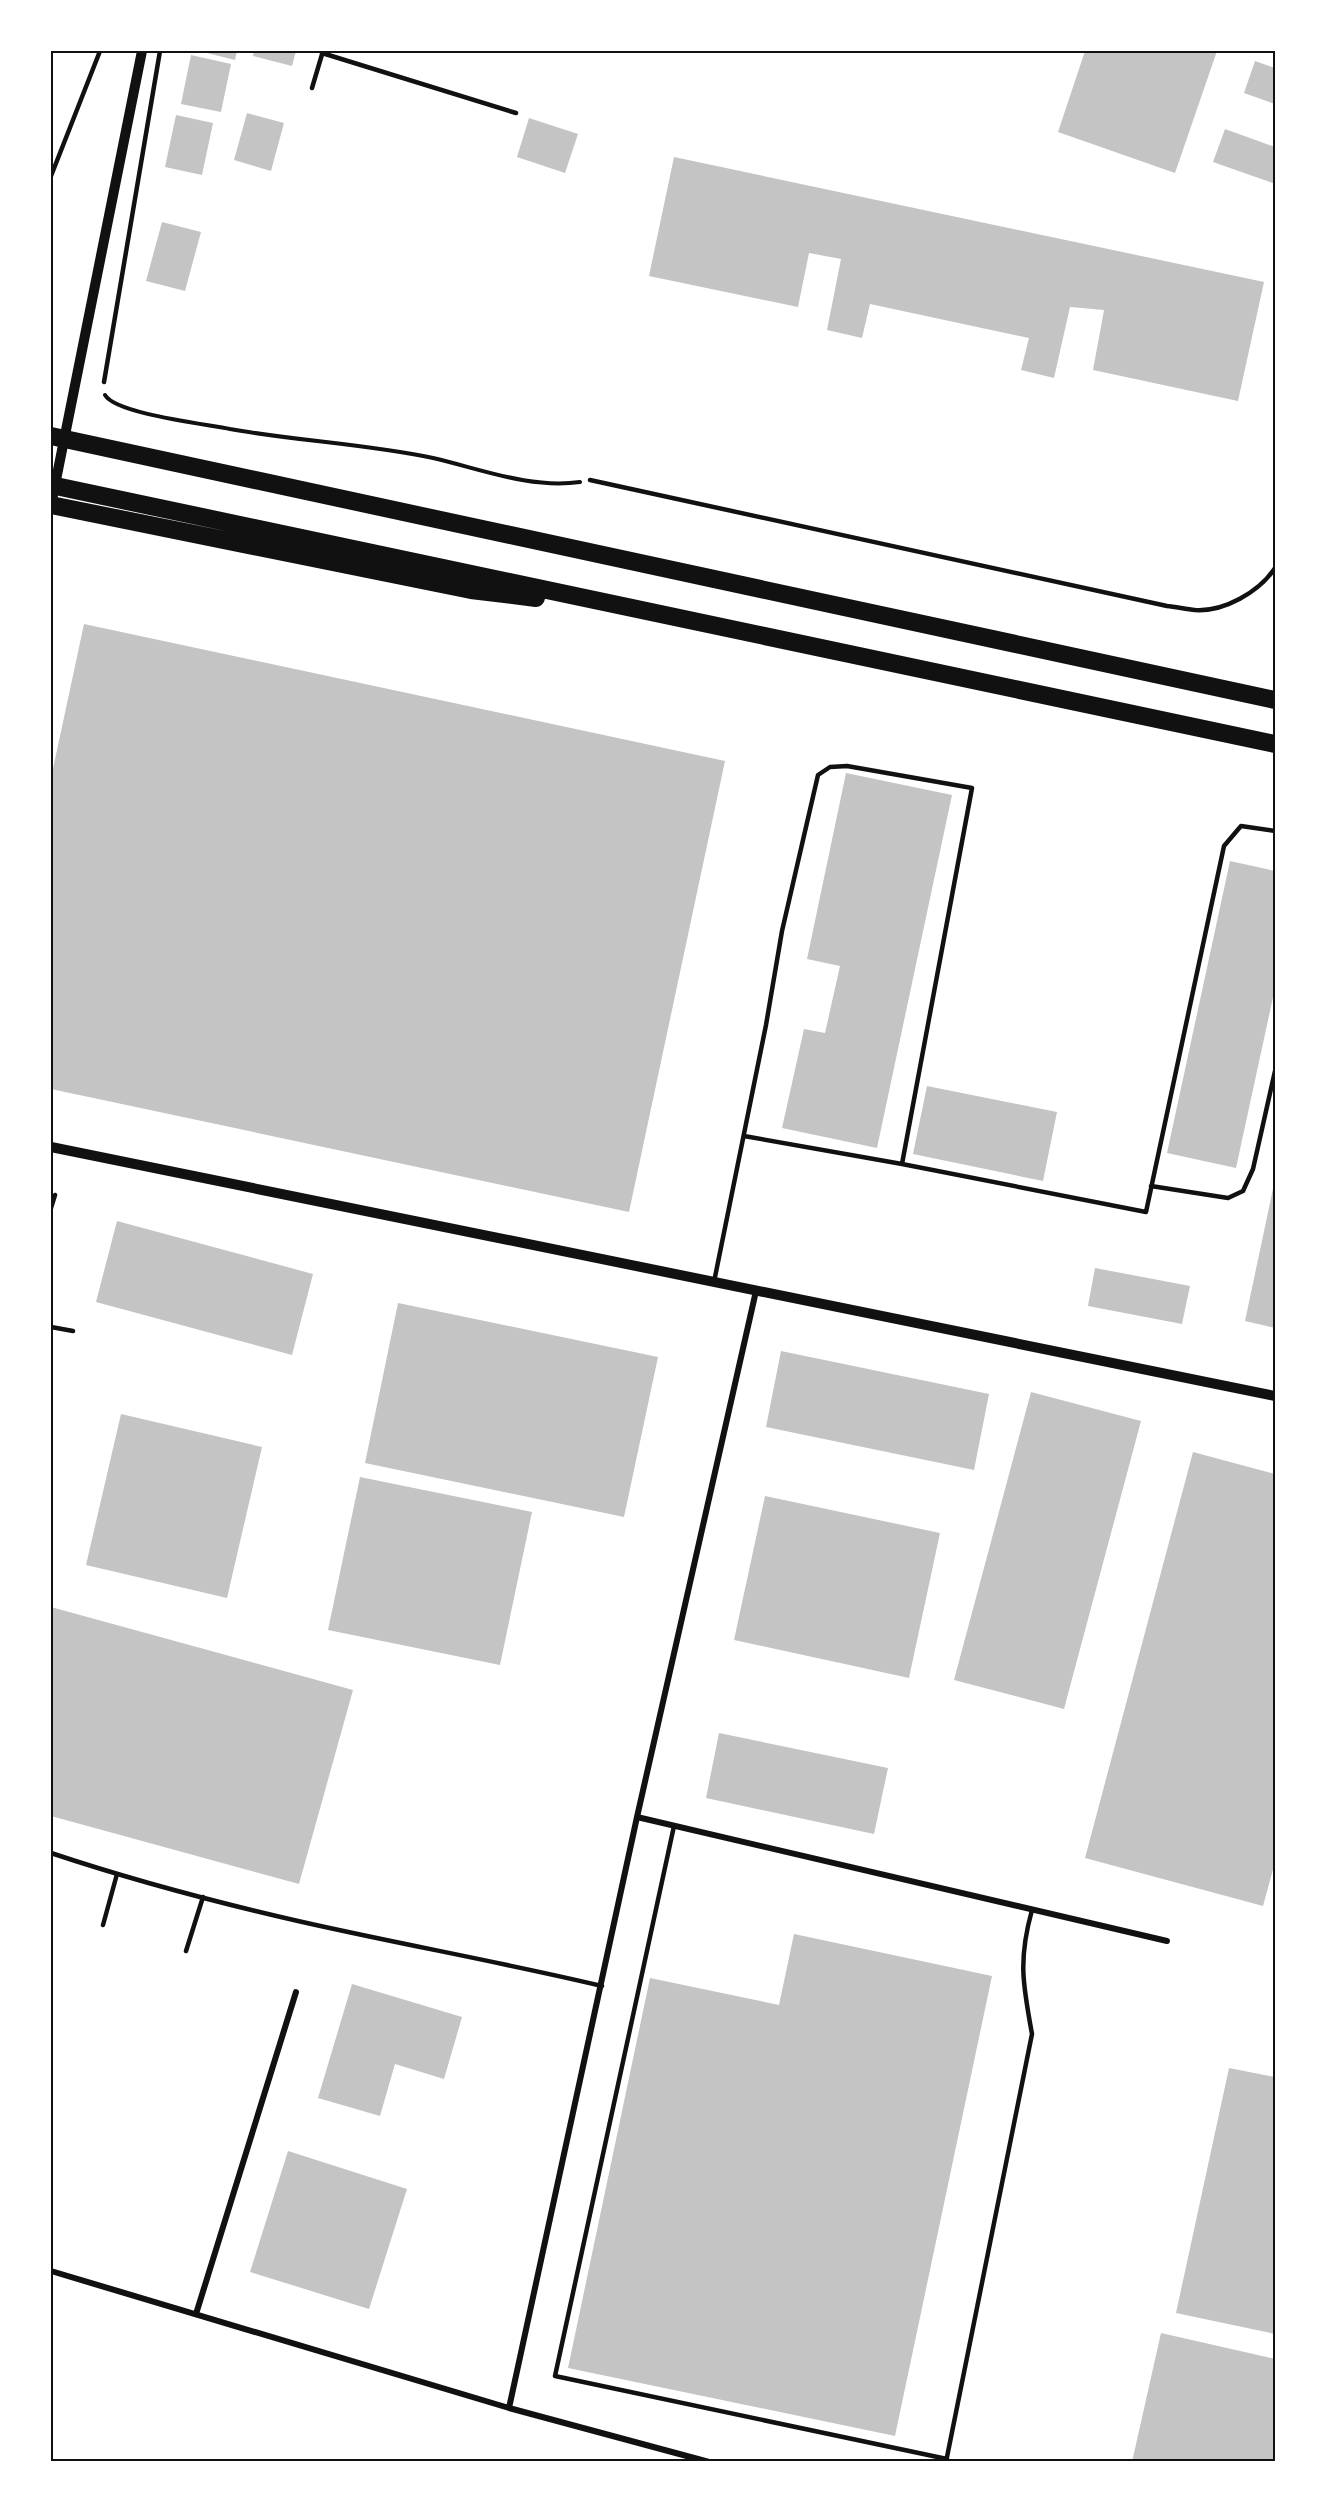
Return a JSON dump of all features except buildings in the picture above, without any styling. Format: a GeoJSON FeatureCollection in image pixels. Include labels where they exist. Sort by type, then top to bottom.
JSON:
{"type":"FeatureCollection","features":[{"type":"Feature","properties":{"kind":"highway"},"geometry":{"type":"LineString","coordinates":[[51,436],[1275,699]]}},
{"type":"Feature","properties":{"kind":"highway"},"geometry":{"type":"LineString","coordinates":[[51,485],[1275,744]]}},
{"type":"Feature","properties":{"kind":"highway"},"geometry":{"type":"LineString","coordinates":[[51,505],[471,590],[669,616]]}},
{"type":"Feature","properties":{"kind":"street"},"geometry":{"type":"LineString","coordinates":[[51,505],[142,51]]}},
{"type":"Feature","properties":{"kind":"street"},"geometry":{"type":"LineString","coordinates":[[51,1147],[1275,1396]]}},
{"type":"Feature","properties":{"kind":"street"},"geometry":{"type":"LineString","coordinates":[[509,2408],[637,1817],[756,1291]]}},
{"type":"Feature","properties":{"kind":"street"},"geometry":{"type":"LineString","coordinates":[[637,1817],[1167,1941]]}},
{"type":"Feature","properties":{"kind":"street"},"geometry":{"type":"LineString","coordinates":[[196,2314],[296,1992]]}},
{"type":"Feature","properties":{"kind":"street"},"geometry":{"type":"LineString","coordinates":[[51,2271],[509,2408],[709,2462]]}},
{"type":"Feature","properties":{"kind":"lane"},"geometry":{"type":"LineString","coordinates":[[51,176],[100,51]]}},
{"type":"Feature","properties":{"kind":"lane"},"geometry":{"type":"LineString","coordinates":[[104,382],[160,51]]}},
{"type":"Feature","properties":{"kind":"lane"},"geometry":{"type":"LineString","coordinates":[[312,88],[322,52],[516,113]]}},
{"type":"Feature","properties":{"kind":"lane"},"geometry":{"type":"LineString","coordinates":[[590,480],[1167,606],[1197,610],[1219,607],[1247,595],[1268,579],[1275,568]]}},
{"type":"Feature","properties":{"kind":"lane"},"geometry":{"type":"LineString","coordinates":[[714,1282],[782,932],[818,775],[830,767],[847,765],[972,788],[902,1164]]}},
{"type":"Feature","properties":{"kind":"lane"},"geometry":{"type":"LineString","coordinates":[[744,1136],[902,1164],[1146,1212],[1224,846],[1241,826],[1275,831]]}},
{"type":"Feature","properties":{"kind":"lane"},"geometry":{"type":"LineString","coordinates":[[1151,1185],[1228,1198],[1243,1191],[1253,1169],[1275,1071]]}},
{"type":"Feature","properties":{"kind":"lane"},"geometry":{"type":"LineString","coordinates":[[51,1208],[55,1195]]}},
{"type":"Feature","properties":{"kind":"lane"},"geometry":{"type":"LineString","coordinates":[[51,1328],[73,1331]]}},
{"type":"Feature","properties":{"kind":"lane"},"geometry":{"type":"LineString","coordinates":[[674,1826],[555,2376],[947,2460],[1032,2034],[1022,1981],[1024,1940],[1032,1910]]}},
{"type":"Feature","properties":{"kind":"lane"},"geometry":{"type":"LineString","coordinates":[[51,1853],[117,1874],[297,1921],[602,1986]]}},
{"type":"Feature","properties":{"kind":"lane"},"geometry":{"type":"LineString","coordinates":[[103,1925],[117,1874]]}},
{"type":"Feature","properties":{"kind":"lane"},"geometry":{"type":"LineString","coordinates":[[186,1952],[203,1897]]}},
{"type":"Feature","properties":{"kind":"path"},"geometry":{"type":"LineString","coordinates":[[104,382],[106,397],[115,405],[141,412],[247,432],[433,458],[517,479],[561,484],[590,480]]}}]}
